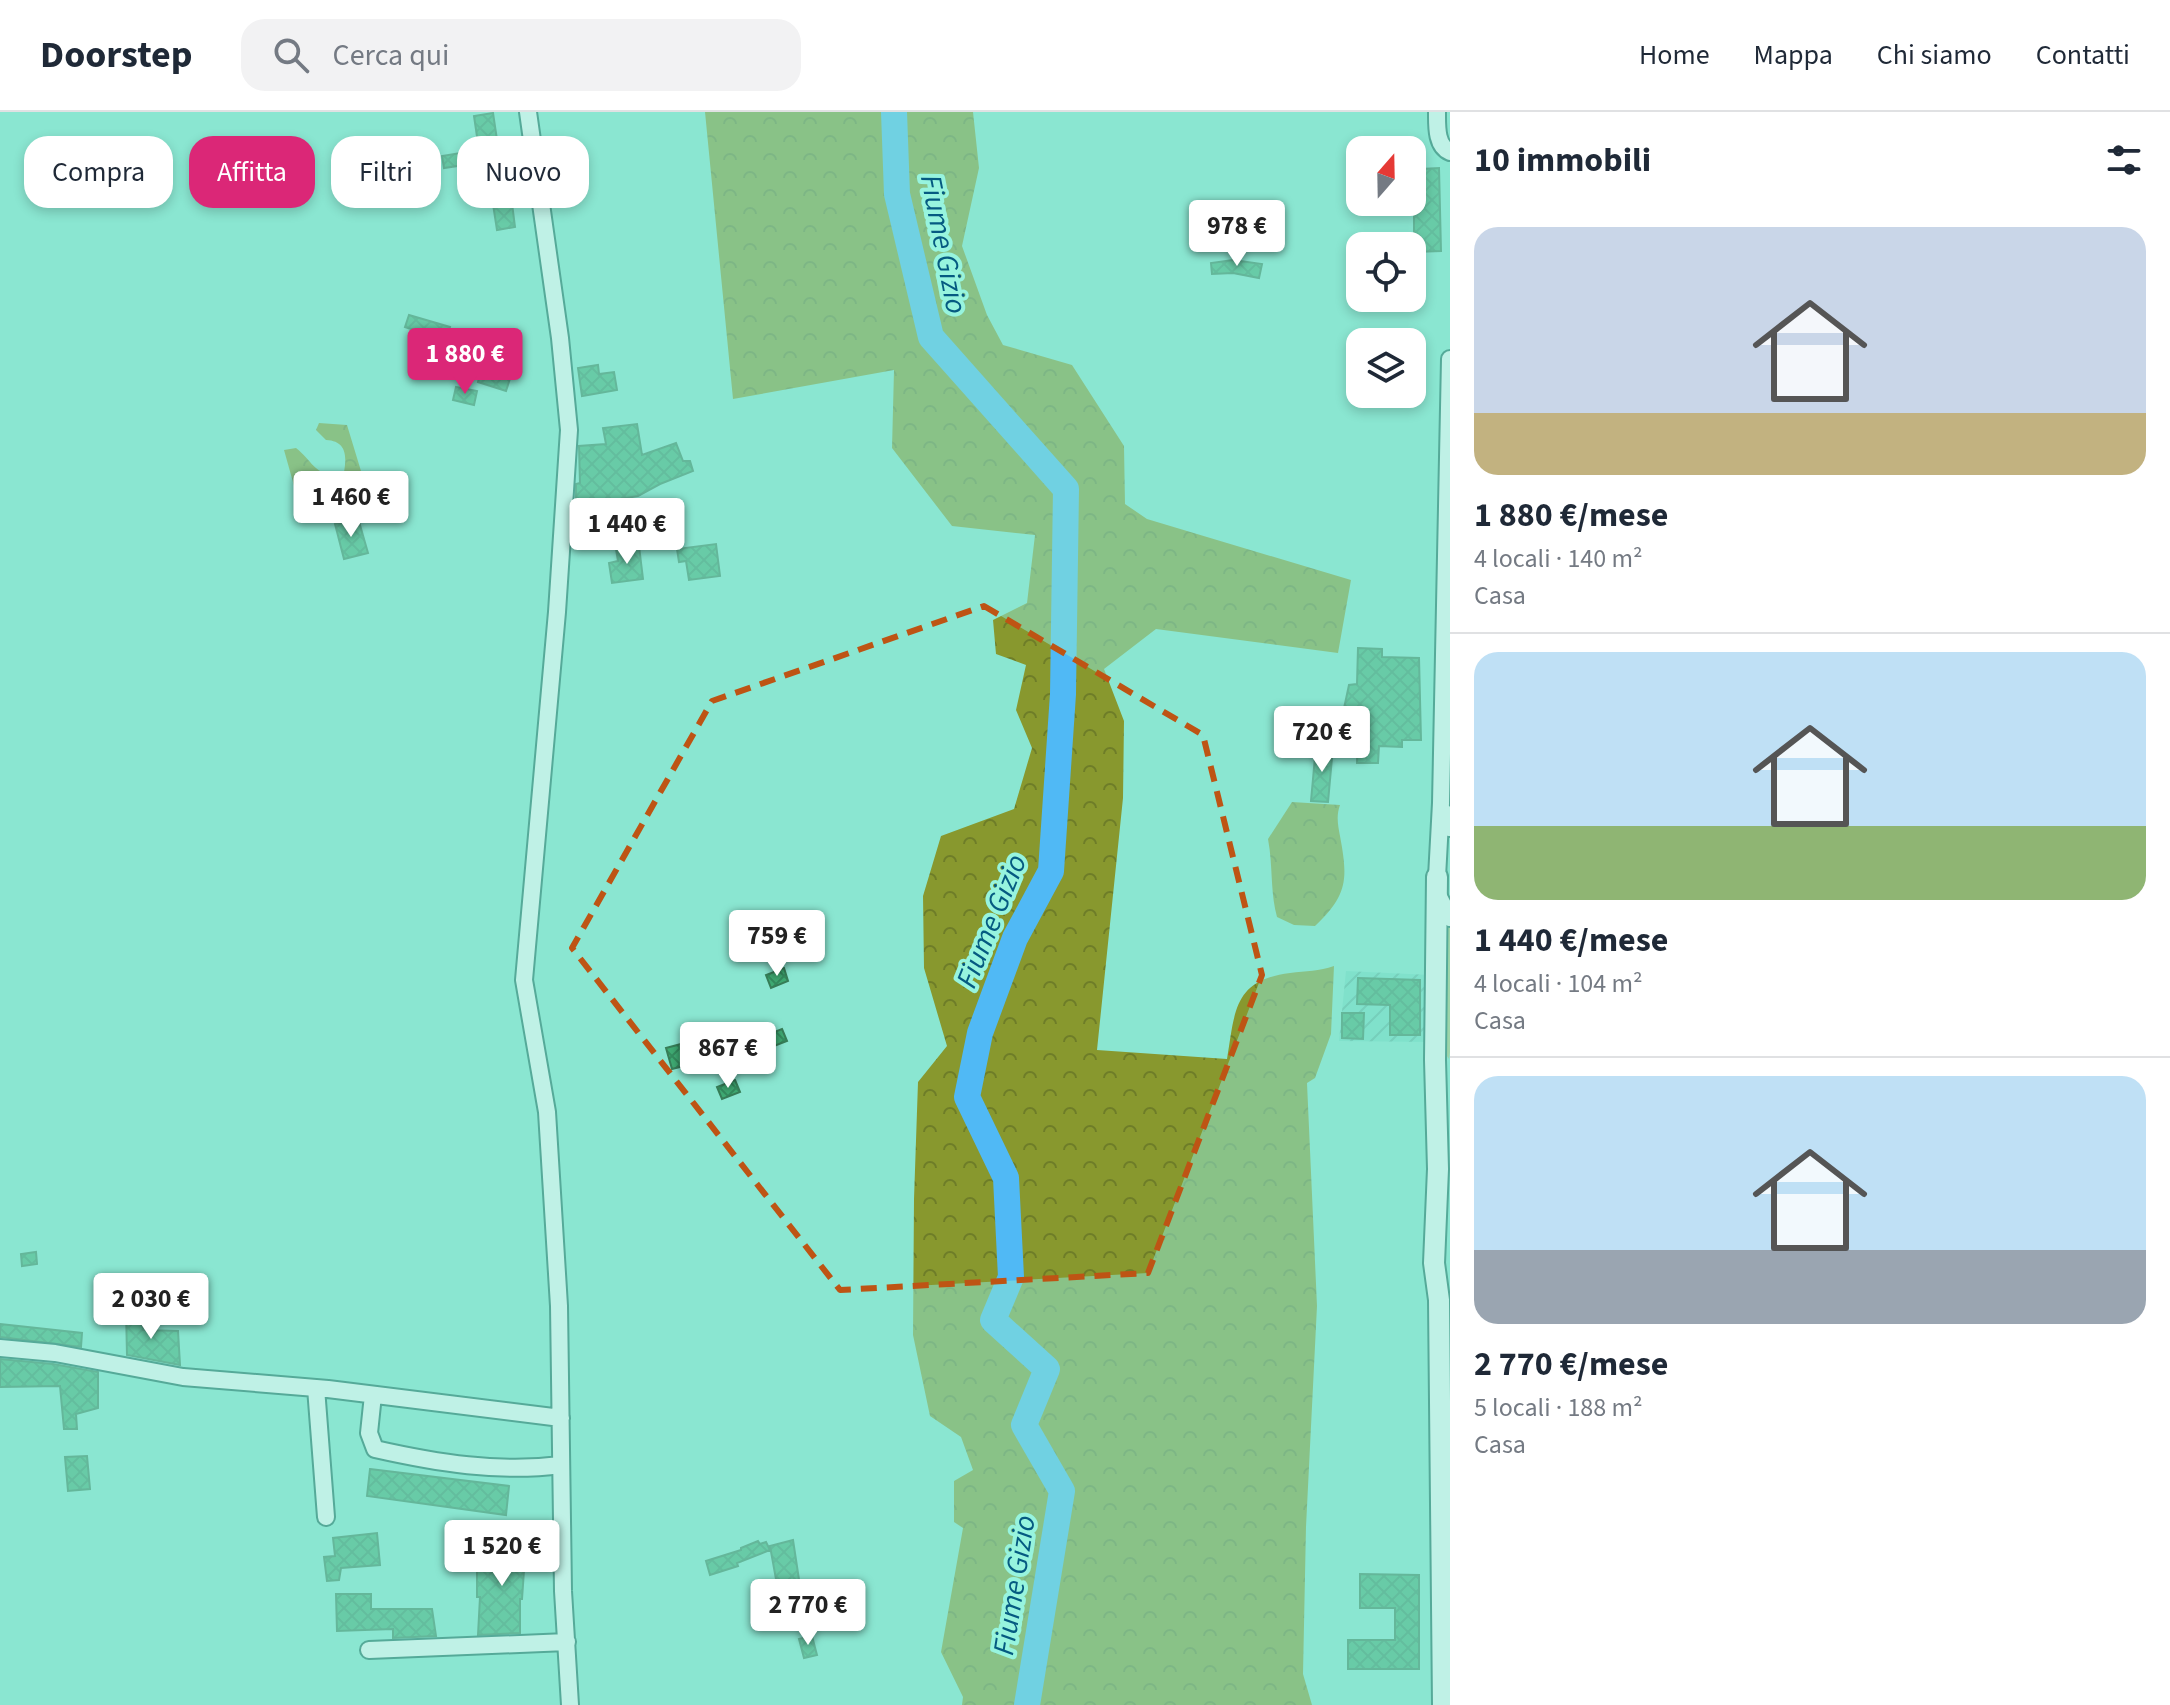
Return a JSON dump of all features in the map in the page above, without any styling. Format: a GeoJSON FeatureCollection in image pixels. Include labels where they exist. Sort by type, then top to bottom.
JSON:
{"type":"FeatureCollection","features":[{"type":"Feature","properties":{"kind":"main road"},"geometry":{"type":"LineString","coordinates":[[1437,877],[1435,1060],[1438,1169],[1434,1263],[1444,1301]]}},
{"type":"Feature","properties":{"kind":"main road"},"geometry":{"type":"LineString","coordinates":[[1438,1169],[1450,1083]]}},
{"type":"Feature","properties":{"kind":"main road"},"geometry":{"type":"LineString","coordinates":[[1443,1705],[1444,1301],[1450,1187]]}},
{"type":"Feature","properties":{"kind":"street"},"geometry":{"type":"LineString","coordinates":[[528,112],[560,338],[569,430],[557,612],[524,980],[547,1112],[559,1306],[563,1591],[570,1705]]}},
{"type":"Feature","properties":{"kind":"street"},"geometry":{"type":"LineString","coordinates":[[1437,112],[1440,143],[1450,152]]}},
{"type":"Feature","properties":{"kind":"street"},"geometry":{"type":"LineString","coordinates":[[1450,359],[1445,814],[1437,877],[1438,895],[1450,918]]}},
{"type":"Feature","properties":{"kind":"street"},"geometry":{"type":"LineString","coordinates":[[1445,814],[1450,849]]}},
{"type":"Feature","properties":{"kind":"street"},"geometry":{"type":"LineString","coordinates":[[0,1348],[55,1353],[183,1377],[316,1388],[561,1418]]}},
{"type":"Feature","properties":{"kind":"street"},"geometry":{"type":"LineString","coordinates":[[316,1388],[326,1517]]}},
{"type":"Feature","properties":{"kind":"street"},"geometry":{"type":"LineString","coordinates":[[373,1395],[369,1433],[375,1449],[436,1463],[528,1470],[561,1465]]}},
{"type":"Feature","properties":{"kind":"street"},"geometry":{"type":"LineString","coordinates":[[369,1650],[567,1642]]}},
{"type":"Feature","properties":{"kind":"highlighted area"},"geometry":{"type":"Polygon","coordinates":[[[984,606],[1203,735],[1262,975],[1148,1273],[840,1290],[572,948],[712,701],[984,606]]]}},
{"type":"Feature","properties":{"kind":"shaded area"},"geometry":{"type":"Polygon","coordinates":[[[1450,926],[1449,1059],[1442,1049],[1445,930],[1450,926]]]}},
{"type":"Feature","properties":{"kind":"shaded area"},"geometry":{"type":"Polygon","coordinates":[[[1346,971],[1430,975],[1428,1042],[1339,1041],[1346,971]]]}},
{"type":"Feature","properties":{"kind":"green space"},"geometry":{"type":"Polygon","coordinates":[[[705,112],[973,112],[979,168],[962,246],[987,315],[1003,345],[1072,365],[1124,446],[1125,504],[1147,519],[1351,580],[1338,653],[1156,629],[1104,669],[1124,721],[1123,798],[1097,1050],[1227,1059],[1235,1013],[1247,991],[1271,977],[1334,966],[1331,1034],[1315,1078],[1307,1083],[1317,1306],[1306,1527],[1303,1674],[1312,1705],[962,1705],[963,1697],[941,1652],[963,1528],[954,1522],[954,1481],[973,1470],[961,1437],[930,1416],[913,1335],[918,1082],[947,1046],[924,968],[923,896],[941,836],[1014,809],[1032,748],[1016,710],[1026,665],[996,654],[993,620],[1027,603],[1035,535],[952,526],[892,448],[894,370],[733,399],[705,112]]]}},
{"type":"Feature","properties":{"kind":"green space"},"geometry":{"type":"Polygon","coordinates":[[[319,423],[347,425],[368,494],[307,505],[298,500],[284,450],[296,448],[321,471],[334,474],[344,472],[344,450],[316,430],[319,423]]]}},
{"type":"Feature","properties":{"kind":"green space"},"geometry":{"type":"Polygon","coordinates":[[[1292,802],[1340,805],[1338,820],[1344,864],[1343,886],[1334,905],[1315,926],[1294,925],[1277,917],[1275,907],[1268,839],[1292,802]]]}},
{"type":"Feature","properties":{"kind":"building"},"geometry":{"type":"Polygon","coordinates":[[[493,113],[496,136],[477,136],[474,116],[493,113]]]}},
{"type":"Feature","properties":{"kind":"building"},"geometry":{"type":"Polygon","coordinates":[[[457,154],[457,166],[444,168],[442,156],[457,154]]]}},
{"type":"Feature","properties":{"kind":"building"},"geometry":{"type":"Polygon","coordinates":[[[1439,168],[1441,251],[1426,252],[1426,232],[1414,232],[1414,216],[1426,216],[1426,169],[1439,168]]]}},
{"type":"Feature","properties":{"kind":"building"},"geometry":{"type":"Polygon","coordinates":[[[494,208],[513,208],[515,227],[497,230],[494,208]]]}},
{"type":"Feature","properties":{"kind":"building"},"geometry":{"type":"Polygon","coordinates":[[[1233,260],[1262,264],[1259,278],[1233,273],[1212,274],[1211,263],[1233,260]]]}},
{"type":"Feature","properties":{"kind":"building"},"geometry":{"type":"Polygon","coordinates":[[[409,315],[450,327],[446,340],[405,327],[409,315]]]}},
{"type":"Feature","properties":{"kind":"building"},"geometry":{"type":"Polygon","coordinates":[[[458,335],[518,354],[506,391],[478,382],[485,358],[454,347],[458,335]]]}},
{"type":"Feature","properties":{"kind":"building"},"geometry":{"type":"Polygon","coordinates":[[[598,365],[599,374],[614,372],[617,390],[582,396],[578,368],[598,365]]]}},
{"type":"Feature","properties":{"kind":"building"},"geometry":{"type":"Polygon","coordinates":[[[456,387],[477,391],[474,405],[453,400],[456,387]]]}},
{"type":"Feature","properties":{"kind":"building"},"geometry":{"type":"Polygon","coordinates":[[[637,424],[642,455],[676,443],[683,461],[690,461],[693,471],[638,496],[602,502],[603,515],[576,518],[576,484],[580,483],[579,446],[606,444],[603,428],[637,424]]]}},
{"type":"Feature","properties":{"kind":"building"},"geometry":{"type":"Polygon","coordinates":[[[358,518],[368,553],[344,559],[335,524],[358,518]]]}},
{"type":"Feature","properties":{"kind":"building"},"geometry":{"type":"Polygon","coordinates":[[[716,544],[720,576],[689,580],[686,561],[679,562],[677,549],[716,544]]]}},
{"type":"Feature","properties":{"kind":"building"},"geometry":{"type":"Polygon","coordinates":[[[639,546],[643,579],[612,583],[609,563],[618,561],[616,549],[639,546]]]}},
{"type":"Feature","properties":{"kind":"building"},"geometry":{"type":"Polygon","coordinates":[[[1358,648],[1382,649],[1382,657],[1419,658],[1421,740],[1402,740],[1402,747],[1379,746],[1378,763],[1357,763],[1358,728],[1340,727],[1349,685],[1357,684],[1358,648]]]}},
{"type":"Feature","properties":{"kind":"building"},"geometry":{"type":"Polygon","coordinates":[[[1316,746],[1333,747],[1328,802],[1311,801],[1316,746]]]}},
{"type":"Feature","properties":{"kind":"building"},"geometry":{"type":"Polygon","coordinates":[[[784,968],[788,981],[771,988],[766,975],[784,968]]]}},
{"type":"Feature","properties":{"kind":"building"},"geometry":{"type":"Polygon","coordinates":[[[1358,978],[1420,980],[1420,1035],[1390,1035],[1390,1005],[1357,1004],[1358,978]]]}},
{"type":"Feature","properties":{"kind":"building"},"geometry":{"type":"Polygon","coordinates":[[[1342,1013],[1364,1013],[1363,1039],[1342,1038],[1342,1013]]]}},
{"type":"Feature","properties":{"kind":"building"},"geometry":{"type":"Polygon","coordinates":[[[752,1025],[758,1047],[672,1069],[666,1048],[752,1025]]]}},
{"type":"Feature","properties":{"kind":"building"},"geometry":{"type":"Polygon","coordinates":[[[782,1029],[787,1041],[769,1048],[764,1036],[782,1029]]]}},
{"type":"Feature","properties":{"kind":"building"},"geometry":{"type":"Polygon","coordinates":[[[735,1080],[740,1092],[722,1099],[717,1087],[735,1080]]]}},
{"type":"Feature","properties":{"kind":"building"},"geometry":{"type":"Polygon","coordinates":[[[36,1252],[37,1264],[22,1266],[21,1254],[36,1252]]]}},
{"type":"Feature","properties":{"kind":"building"},"geometry":{"type":"Polygon","coordinates":[[[143,1309],[143,1330],[178,1331],[180,1365],[127,1355],[126,1310],[143,1309]]]}},
{"type":"Feature","properties":{"kind":"building"},"geometry":{"type":"Polygon","coordinates":[[[0,1324],[82,1333],[81,1347],[0,1337],[0,1324]]]}},
{"type":"Feature","properties":{"kind":"building"},"geometry":{"type":"Polygon","coordinates":[[[0,1359],[98,1372],[98,1408],[76,1414],[77,1429],[64,1429],[60,1386],[0,1387],[0,1359]]]}},
{"type":"Feature","properties":{"kind":"building"},"geometry":{"type":"Polygon","coordinates":[[[87,1456],[90,1489],[68,1491],[65,1457],[87,1456]]]}},
{"type":"Feature","properties":{"kind":"building"},"geometry":{"type":"Polygon","coordinates":[[[370,1469],[509,1486],[506,1515],[367,1496],[370,1469]]]}},
{"type":"Feature","properties":{"kind":"building"},"geometry":{"type":"Polygon","coordinates":[[[377,1533],[380,1565],[341,1568],[339,1580],[327,1581],[324,1557],[335,1556],[333,1538],[377,1533]]]}},
{"type":"Feature","properties":{"kind":"building"},"geometry":{"type":"Polygon","coordinates":[[[491,1539],[526,1542],[520,1633],[478,1635],[480,1597],[477,1597],[477,1568],[489,1567],[491,1539]]]}},
{"type":"Feature","properties":{"kind":"building"},"geometry":{"type":"Polygon","coordinates":[[[793,1540],[806,1626],[785,1629],[770,1546],[793,1540]]]}},
{"type":"Feature","properties":{"kind":"building"},"geometry":{"type":"Polygon","coordinates":[[[758,1541],[760,1544],[766,1542],[770,1550],[737,1563],[738,1566],[710,1575],[706,1561],[758,1541]]]}},
{"type":"Feature","properties":{"kind":"building"},"geometry":{"type":"Polygon","coordinates":[[[1360,1574],[1419,1575],[1419,1669],[1348,1669],[1348,1640],[1395,1640],[1395,1608],[1360,1608],[1360,1574]]]}},
{"type":"Feature","properties":{"kind":"building"},"geometry":{"type":"Polygon","coordinates":[[[336,1594],[371,1594],[371,1609],[432,1609],[436,1636],[393,1638],[393,1629],[337,1631],[336,1594]]]}},
{"type":"Feature","properties":{"kind":"building"},"geometry":{"type":"Polygon","coordinates":[[[812,1636],[817,1655],[804,1658],[799,1639],[812,1636]]]}},
{"type":"Feature","properties":{"kind":"waterway","name":"Fiume Gizio"},"geometry":{"type":"LineString","coordinates":[[894,112],[897,194],[931,337],[1066,489],[1063,694],[1051,871],[1015,938],[980,1033],[967,1097],[1006,1178],[1011,1277],[993,1320],[1047,1369],[1024,1425],[1062,1491],[1027,1705]]}}]}
